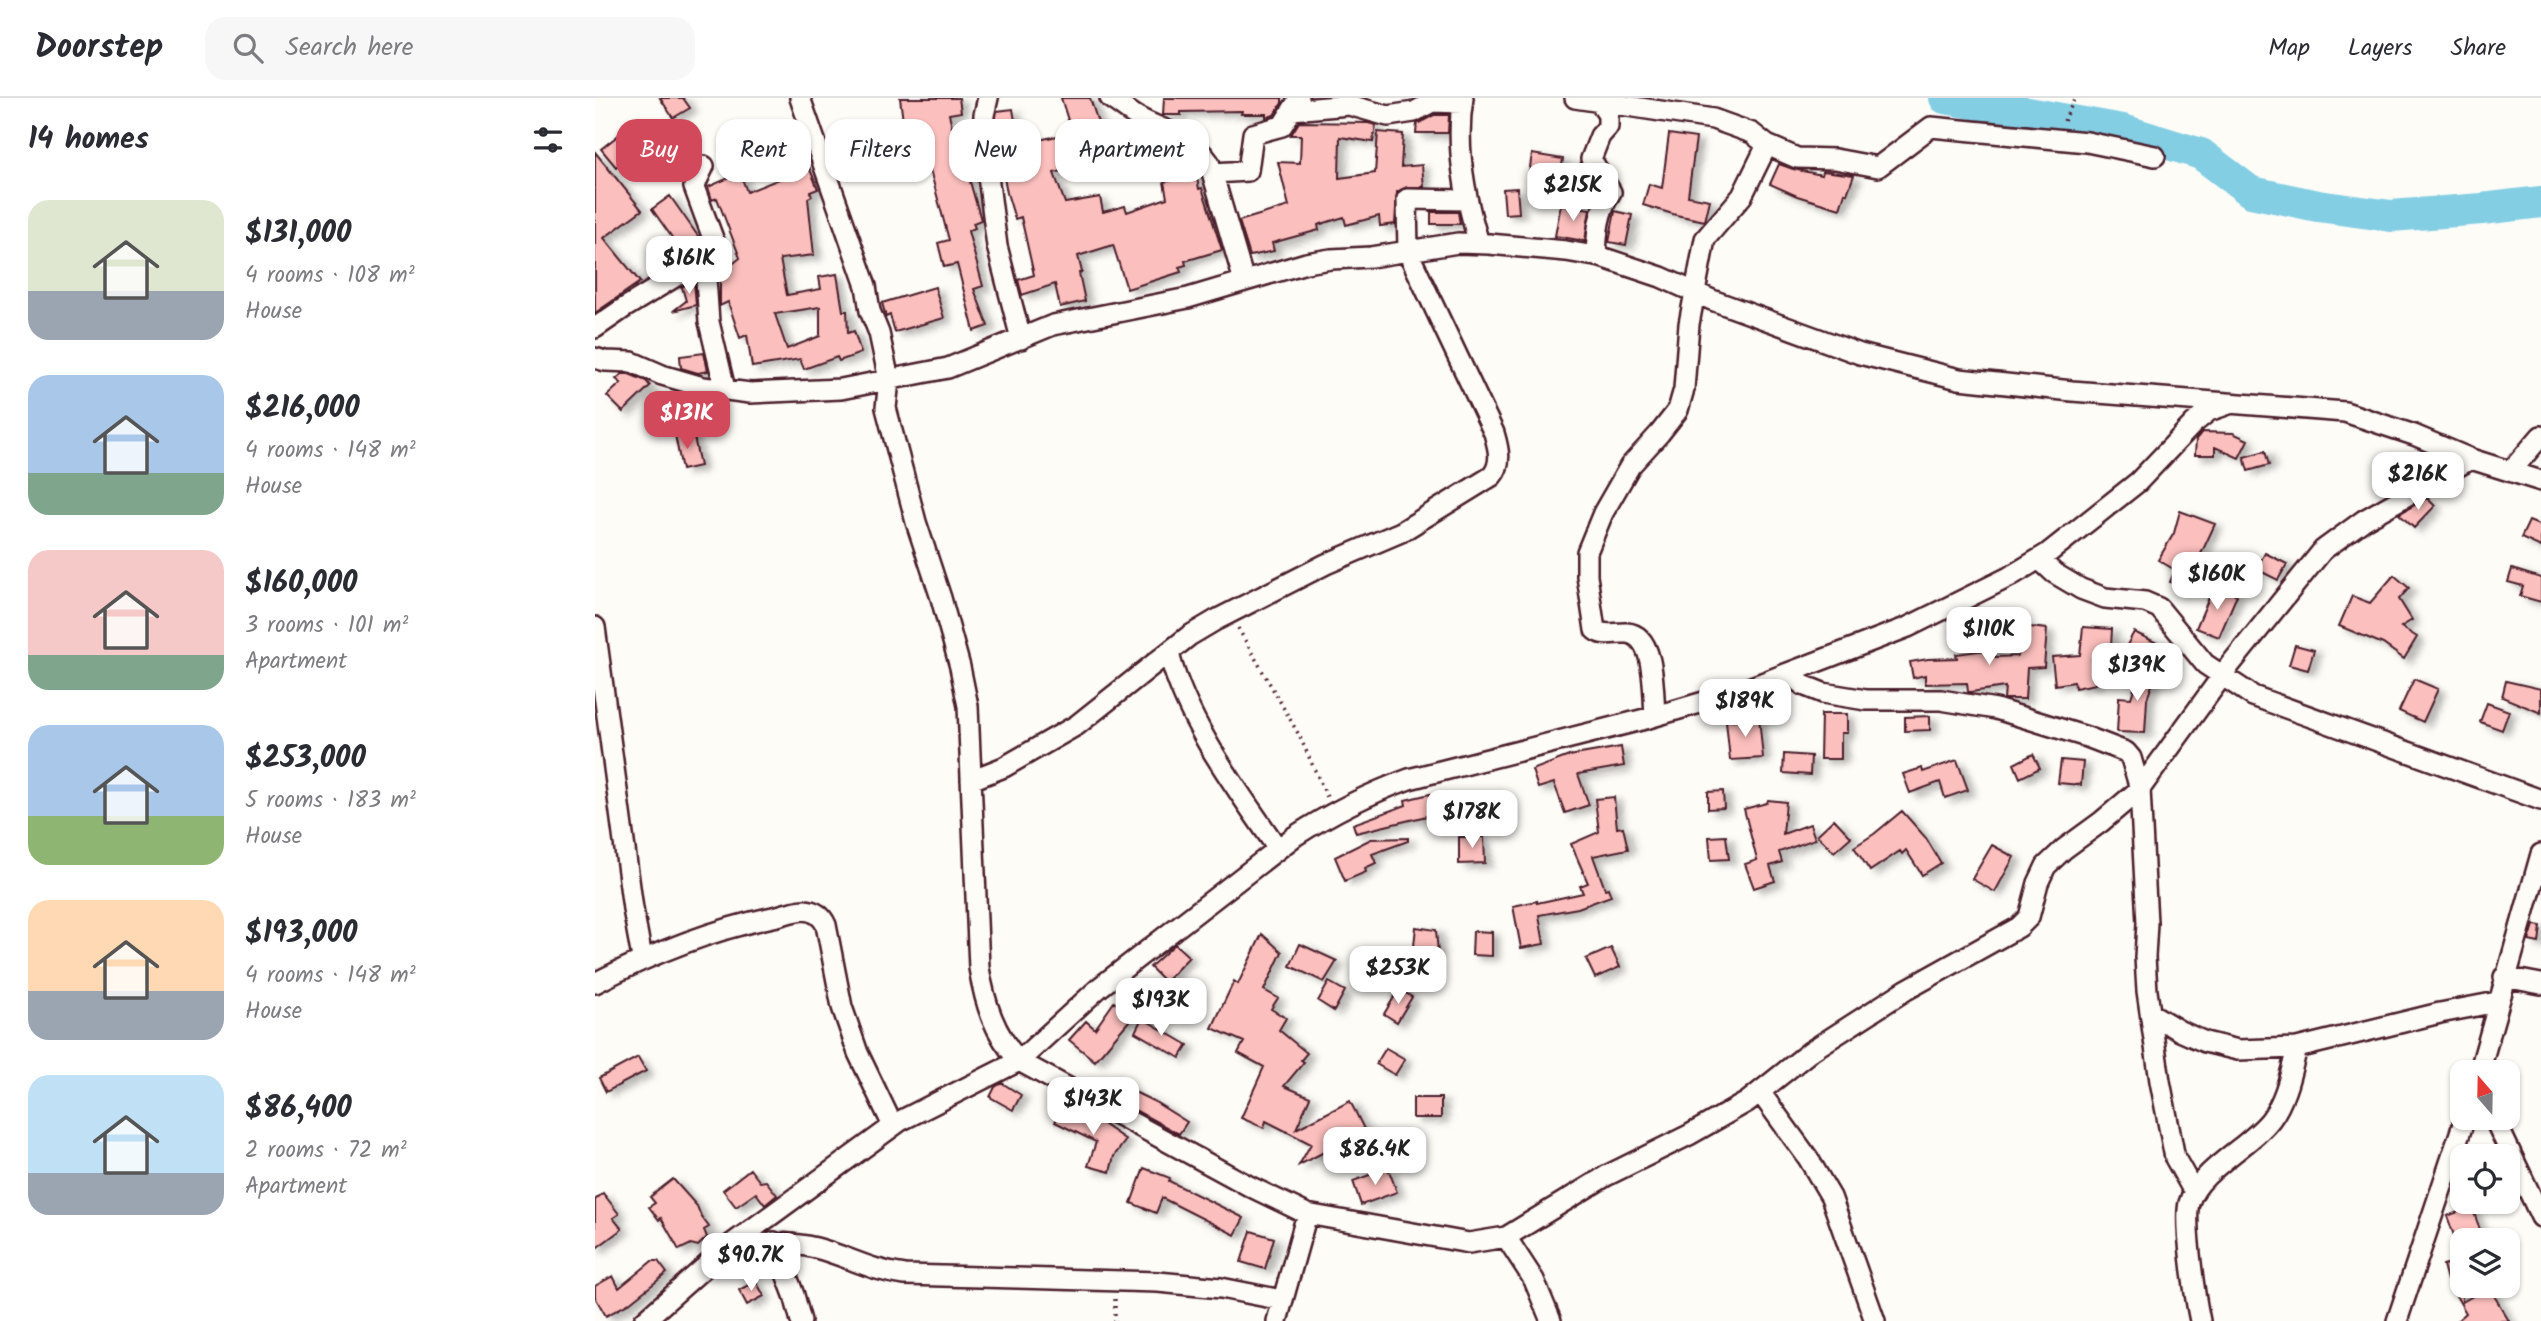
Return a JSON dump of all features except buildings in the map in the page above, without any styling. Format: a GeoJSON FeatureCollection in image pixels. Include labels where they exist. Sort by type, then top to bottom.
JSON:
{"type":"FeatureCollection","features":[{"type":"Feature","properties":{"kind":"street"},"geometry":{"type":"LineString","coordinates":[[800,98],[866,286],[889,380],[886,408],[916,522],[960,667],[968,706],[979,968],[985,1002],[994,1026],[1019,1061],[1307,1214],[1469,1243],[1506,1237],[1606,1176],[1748,1102],[1811,1051],[1906,990],[2019,927],[2029,917],[2038,883],[2046,866],[2140,789],[2223,676],[2323,550],[2364,520],[2471,459]]}},
{"type":"Feature","properties":{"kind":"street"},"geometry":{"type":"LineString","coordinates":[[988,98],[983,137],[997,246],[1021,339]]}},
{"type":"Feature","properties":{"kind":"street"},"geometry":{"type":"LineString","coordinates":[[1110,98],[1142,120],[1184,136],[1209,162],[1244,281]]}},
{"type":"Feature","properties":{"kind":"street"},"geometry":{"type":"LineString","coordinates":[[1575,98],[1713,118],[1752,133],[1767,145],[1797,158],[1835,159],[1878,167],[1931,127],[2087,142],[2155,156]]}},
{"type":"Feature","properties":{"kind":"street"},"geometry":{"type":"LineString","coordinates":[[1213,173],[1248,171],[1253,134],[1282,125],[1296,104],[1349,105],[1388,116],[1414,111],[1433,102],[1462,101],[1459,126],[1467,200],[1479,243]]}},
{"type":"Feature","properties":{"kind":"street"},"geometry":{"type":"LineString","coordinates":[[1596,256],[1600,215],[1611,192],[1591,159],[1599,136],[1608,127],[1608,115],[1600,103]]}},
{"type":"Feature","properties":{"kind":"street"},"geometry":{"type":"LineString","coordinates":[[1655,716],[1650,662],[1640,636],[1631,633],[1604,634],[1595,630],[1587,576],[1587,552],[1603,513],[1630,467],[1671,421],[1682,400],[1694,292],[1705,239],[1742,196],[1767,145]]}},
{"type":"Feature","properties":{"kind":"street"},"geometry":{"type":"LineString","coordinates":[[704,166],[694,187],[714,242],[706,279],[709,323],[725,388]]}},
{"type":"Feature","properties":{"kind":"street"},"geometry":{"type":"LineString","coordinates":[[971,780],[1004,767],[1077,725],[1189,636],[1230,612],[1326,564],[1401,532],[1497,471],[1500,452],[1494,433],[1408,252],[1407,199],[1467,200]]}},
{"type":"Feature","properties":{"kind":"street"},"geometry":{"type":"LineString","coordinates":[[595,358],[605,362],[632,362],[703,387],[750,393],[841,390],[948,368],[1053,325],[1188,298],[1306,263],[1408,252],[1458,243],[1479,243],[1596,256],[1661,277],[1860,354],[1959,379],[2072,391],[2345,412],[2414,435],[2471,459],[2541,481]]}},
{"type":"Feature","properties":{"kind":"street"},"geometry":{"type":"LineString","coordinates":[[595,328],[711,255]]}},
{"type":"Feature","properties":{"kind":"street"},"geometry":{"type":"LineString","coordinates":[[644,1321],[725,1249],[893,1126],[1019,1061],[1100,987],[1278,849],[1333,812],[1376,791],[1409,779],[1655,716],[1789,674],[1908,627],[2009,577],[2039,559],[2087,525],[2139,482],[2194,423],[2209,411],[2233,402]]}},
{"type":"Feature","properties":{"kind":"street"},"geometry":{"type":"LineString","coordinates":[[2511,471],[2541,436]]}},
{"type":"Feature","properties":{"kind":"street"},"geometry":{"type":"LineString","coordinates":[[2039,559],[2054,573],[2081,589],[2105,598],[2145,602],[2159,608],[2205,664],[2253,695],[2541,800]]}},
{"type":"Feature","properties":{"kind":"street"},"geometry":{"type":"LineString","coordinates":[[595,627],[642,958]]}},
{"type":"Feature","properties":{"kind":"street"},"geometry":{"type":"LineString","coordinates":[[1168,654],[1175,678],[1203,733],[1278,849]]}},
{"type":"Feature","properties":{"kind":"street"},"geometry":{"type":"LineString","coordinates":[[1789,674],[1803,685],[1823,693],[1866,700],[1941,700],[1985,707],[2087,737],[2126,752],[2135,768],[2140,789],[2147,923],[2146,968],[2159,1081],[2171,1145],[2182,1173],[2195,1192]]}},
{"type":"Feature","properties":{"kind":"street"},"geometry":{"type":"LineString","coordinates":[[2482,1060],[2541,853]]}},
{"type":"Feature","properties":{"kind":"street"},"geometry":{"type":"LineString","coordinates":[[595,983],[642,958],[749,922],[804,910],[816,913],[823,918],[826,925],[842,1007],[858,1053],[893,1126]]}},
{"type":"Feature","properties":{"kind":"street"},"geometry":{"type":"LineString","coordinates":[[2504,977],[2541,984]]}},
{"type":"Feature","properties":{"kind":"street"},"geometry":{"type":"LineString","coordinates":[[2152,1014],[2205,1042],[2238,1049],[2297,1048],[2497,1002]]}},
{"type":"Feature","properties":{"kind":"street"},"geometry":{"type":"LineString","coordinates":[[2200,1321],[2189,1204],[2210,1174],[2271,1119],[2290,1077],[2297,1048]]}},
{"type":"Feature","properties":{"kind":"street"},"geometry":{"type":"LineString","coordinates":[[1760,1092],[1808,1157],[1831,1197],[1875,1321]]}},
{"type":"Feature","properties":{"kind":"street"},"geometry":{"type":"LineString","coordinates":[[2397,1321],[2461,1130]]}},
{"type":"Feature","properties":{"kind":"street"},"geometry":{"type":"LineString","coordinates":[[2500,1130],[2541,1217]]}},
{"type":"Feature","properties":{"kind":"street"},"geometry":{"type":"LineString","coordinates":[[1277,1321],[1307,1214]]}},
{"type":"Feature","properties":{"kind":"street"},"geometry":{"type":"LineString","coordinates":[[1506,1237],[1534,1280],[1551,1321]]}},
{"type":"Feature","properties":{"kind":"street"},"geometry":{"type":"LineString","coordinates":[[725,1249],[774,1242],[817,1248],[869,1268],[905,1275],[1115,1281],[1221,1288],[1282,1300]]}},
{"type":"Feature","properties":{"kind":"street"},"geometry":{"type":"LineString","coordinates":[[774,1242],[801,1321]]}},
{"type":"Feature","properties":{"kind":"path"},"geometry":{"type":"LineString","coordinates":[[2060,130],[2075,98]]}},
{"type":"Feature","properties":{"kind":"path"},"geometry":{"type":"LineString","coordinates":[[1230,612],[1299,735],[1333,812]]}},
{"type":"Feature","properties":{"kind":"path"},"geometry":{"type":"LineString","coordinates":[[1115,1281],[1115,1321]]}},
{"type":"Feature","properties":{"kind":"waterway"},"geometry":{"type":"LineString","coordinates":[[1945,98],[2123,130],[2201,154],[2251,192],[2318,206],[2391,216],[2541,202]]}}]}
